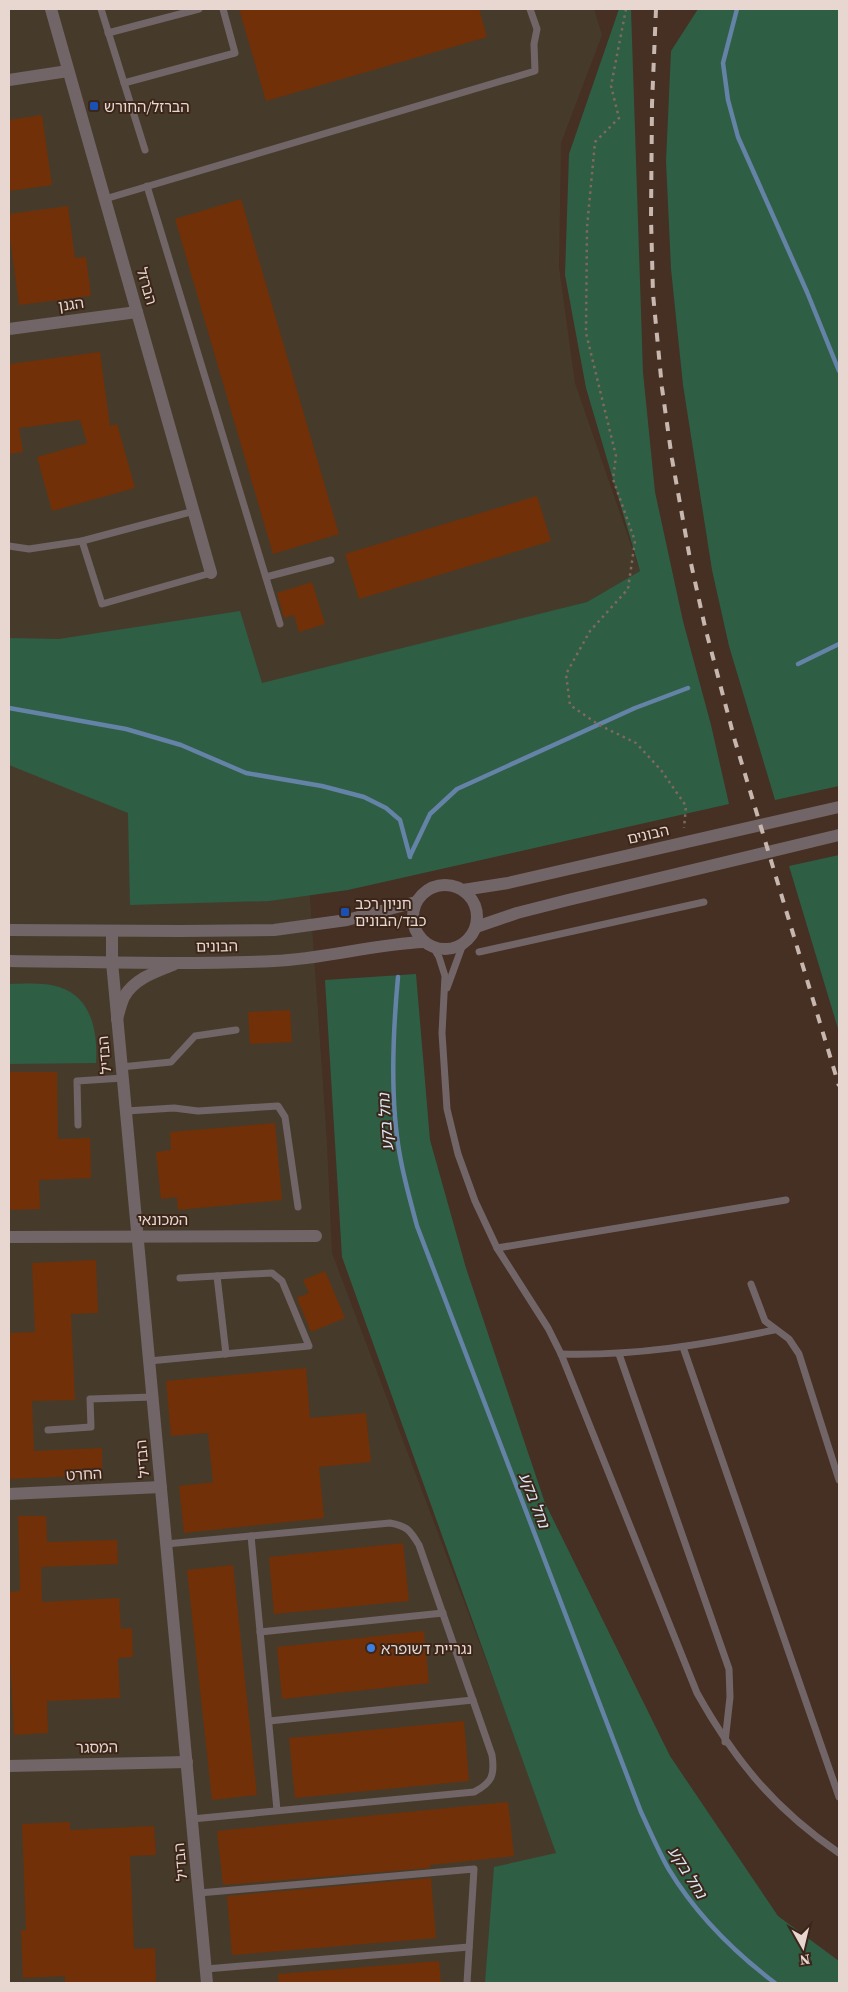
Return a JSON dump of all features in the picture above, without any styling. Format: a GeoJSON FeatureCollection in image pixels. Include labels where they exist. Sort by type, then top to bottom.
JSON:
{"type":"FeatureCollection","features":[{"type":"Feature","properties":{"kind":"street","name":"הברזל"},"geometry":{"type":"LineString","coordinates":[[51,9],[211,573]]}},
{"type":"Feature","properties":{"kind":"street"},"geometry":{"type":"LineString","coordinates":[[9,80],[68,72]]}},
{"type":"Feature","properties":{"kind":"street","name":"הגנן"},"geometry":{"type":"LineString","coordinates":[[9,329],[137,312]]}},
{"type":"Feature","properties":{"kind":"street","name":"הבונים"},"geometry":{"type":"LineString","coordinates":[[463,890],[517,880],[839,806]]}},
{"type":"Feature","properties":{"kind":"street"},"geometry":{"type":"LineString","coordinates":[[476,927],[517,913],[568,900],[839,835]]}},
{"type":"Feature","properties":{"kind":"street"},"geometry":{"type":"LineString","coordinates":[[437,886],[453,886],[463,890],[476,907],[476,927],[463,944],[454,948],[443,949],[429,944],[417,933],[413,923],[413,912],[416,902],[423,894],[437,886]]}},
{"type":"Feature","properties":{"kind":"street","name":"הבונים"},"geometry":{"type":"LineString","coordinates":[[9,930],[274,930],[346,920],[416,902]]}},
{"type":"Feature","properties":{"kind":"street","name":"הבדיל"},"geometry":{"type":"LineString","coordinates":[[112,931],[112,962],[117,1020],[207,1983]]}},
{"type":"Feature","properties":{"kind":"street","name":"הבונים"},"geometry":{"type":"LineString","coordinates":[[9,961],[276,961],[310,958],[398,943],[429,944]]}},
{"type":"Feature","properties":{"kind":"street"},"geometry":{"type":"LineString","coordinates":[[117,1020],[124,997],[134,985],[149,975],[180,962]]}},
{"type":"Feature","properties":{"kind":"street","name":"המכונאי"},"geometry":{"type":"LineString","coordinates":[[9,1237],[316,1236]]}},
{"type":"Feature","properties":{"kind":"street","name":"החרט"},"geometry":{"type":"LineString","coordinates":[[9,1494],[161,1487]]}},
{"type":"Feature","properties":{"kind":"street","name":"המסגר"},"geometry":{"type":"LineString","coordinates":[[9,1766],[187,1762]]}},
{"type":"Feature","properties":{"kind":"lane"},"geometry":{"type":"LineString","coordinates":[[101,9],[145,150]]}},
{"type":"Feature","properties":{"kind":"lane"},"geometry":{"type":"LineString","coordinates":[[108,33],[181,11],[199,9]]}},
{"type":"Feature","properties":{"kind":"lane"},"geometry":{"type":"LineString","coordinates":[[124,83],[235,53],[223,9]]}},
{"type":"Feature","properties":{"kind":"lane"},"geometry":{"type":"LineString","coordinates":[[105,199],[535,71],[534,44],[537,29],[530,9]]}},
{"type":"Feature","properties":{"kind":"lane"},"geometry":{"type":"LineString","coordinates":[[147,186],[280,624]]}},
{"type":"Feature","properties":{"kind":"lane"},"geometry":{"type":"LineString","coordinates":[[9,546],[29,549],[82,541],[194,512]]}},
{"type":"Feature","properties":{"kind":"lane"},"geometry":{"type":"LineString","coordinates":[[82,541],[102,604],[211,573]]}},
{"type":"Feature","properties":{"kind":"lane"},"geometry":{"type":"LineString","coordinates":[[266,577],[332,560]]}},
{"type":"Feature","properties":{"kind":"lane"},"geometry":{"type":"LineString","coordinates":[[479,952],[704,902]]}},
{"type":"Feature","properties":{"kind":"lane"},"geometry":{"type":"LineString","coordinates":[[429,944],[443,967],[442,1033],[447,1109],[458,1154],[475,1201],[497,1248],[548,1328],[561,1354],[697,1693],[725,1742],[767,1793],[803,1825],[839,1853]]}},
{"type":"Feature","properties":{"kind":"lane"},"geometry":{"type":"LineString","coordinates":[[444,998],[463,944]]}},
{"type":"Feature","properties":{"kind":"lane"},"geometry":{"type":"LineString","coordinates":[[78,1125],[77,1081],[171,1062],[194,1036],[236,1030]]}},
{"type":"Feature","properties":{"kind":"lane"},"geometry":{"type":"LineString","coordinates":[[126,1111],[174,1108],[198,1112],[278,1106],[285,1117],[298,1207]]}},
{"type":"Feature","properties":{"kind":"lane"},"geometry":{"type":"LineString","coordinates":[[497,1248],[786,1200]]}},
{"type":"Feature","properties":{"kind":"lane"},"geometry":{"type":"LineString","coordinates":[[149,1361],[309,1346],[282,1281],[272,1273],[180,1278]]}},
{"type":"Feature","properties":{"kind":"lane"},"geometry":{"type":"LineString","coordinates":[[217,1276],[226,1354]]}},
{"type":"Feature","properties":{"kind":"lane"},"geometry":{"type":"LineString","coordinates":[[752,1284],[763,1316],[774,1330],[789,1339],[799,1354],[839,1480]]}},
{"type":"Feature","properties":{"kind":"lane"},"geometry":{"type":"LineString","coordinates":[[561,1354],[619,1354],[683,1347],[774,1330]]}},
{"type":"Feature","properties":{"kind":"lane"},"geometry":{"type":"LineString","coordinates":[[683,1347],[839,1797]]}},
{"type":"Feature","properties":{"kind":"lane"},"geometry":{"type":"LineString","coordinates":[[619,1354],[729,1669],[730,1697],[725,1742]]}},
{"type":"Feature","properties":{"kind":"lane"},"geometry":{"type":"LineString","coordinates":[[48,1430],[91,1427],[90,1399],[153,1397]]}},
{"type":"Feature","properties":{"kind":"lane"},"geometry":{"type":"LineString","coordinates":[[166,1544],[390,1523],[401,1525],[411,1531],[419,1545],[443,1613],[492,1755],[494,1768],[492,1777],[486,1786],[474,1792],[192,1818]]}},
{"type":"Feature","properties":{"kind":"lane"},"geometry":{"type":"LineString","coordinates":[[251,1536],[277,1810]]}},
{"type":"Feature","properties":{"kind":"lane"},"geometry":{"type":"LineString","coordinates":[[260,1632],[443,1613]]}},
{"type":"Feature","properties":{"kind":"lane"},"geometry":{"type":"LineString","coordinates":[[269,1721],[473,1700]]}},
{"type":"Feature","properties":{"kind":"lane"},"geometry":{"type":"LineString","coordinates":[[199,1893],[474,1869],[467,1983]]}},
{"type":"Feature","properties":{"kind":"lane"},"geometry":{"type":"LineString","coordinates":[[206,1969],[469,1948]]}},
{"type":"Feature","properties":{"kind":"path"},"geometry":{"type":"LineString","coordinates":[[626,9],[611,86],[619,118],[595,142],[587,227],[586,333],[616,456],[613,479],[635,541],[628,589],[590,631],[566,674],[570,705],[599,725],[636,743],[661,770],[686,806],[683,842]]}},
{"type":"Feature","properties":{"kind":"shaded area"},"geometry":{"type":"Polygon","coordinates":[[[9,9],[594,9],[602,35],[561,143],[559,267],[575,383],[640,571],[587,602],[295,680],[327,1143],[332,1253],[572,1887],[628,1983],[9,1983],[9,9]]]}},
{"type":"Feature","properties":{"kind":"green space"},"geometry":{"type":"Polygon","coordinates":[[[619,9],[631,9],[643,372],[655,492],[683,621],[711,725],[729,804],[348,890],[269,901],[130,905],[128,813],[9,765],[9,638],[59,639],[240,611],[262,683],[587,602],[640,571],[586,388],[565,275],[569,154],[619,9]]]}},
{"type":"Feature","properties":{"kind":"green space"},"geometry":{"type":"Polygon","coordinates":[[[698,9],[839,9],[839,786],[775,800],[729,646],[712,570],[683,385],[671,269],[666,161],[671,51],[698,9]]]}},
{"type":"Feature","properties":{"kind":"green space"},"geometry":{"type":"Polygon","coordinates":[[[839,855],[839,1032],[789,866],[839,855]]]}},
{"type":"Feature","properties":{"kind":"green space"},"geometry":{"type":"Polygon","coordinates":[[[416,974],[430,1140],[466,1268],[545,1503],[670,1756],[778,1916],[839,1961],[839,1983],[485,1983],[494,1867],[556,1853],[342,1257],[325,980],[416,974]]]}},
{"type":"Feature","properties":{"kind":"green space"},"geometry":{"type":"Polygon","coordinates":[[[9,984],[53,985],[70,992],[79,999],[86,1008],[94,1028],[96,1063],[9,1064],[9,984]]]}},
{"type":"Feature","properties":{"kind":"building"},"geometry":{"type":"Polygon","coordinates":[[[239,9],[479,9],[487,37],[266,101],[239,9]]]}},
{"type":"Feature","properties":{"kind":"building"},"geometry":{"type":"Polygon","coordinates":[[[42,115],[52,185],[9,191],[9,120],[42,115]]]}},
{"type":"Feature","properties":{"kind":"building"},"geometry":{"type":"Polygon","coordinates":[[[241,199],[339,534],[273,554],[175,219],[241,199]]]}},
{"type":"Feature","properties":{"kind":"building"},"geometry":{"type":"Polygon","coordinates":[[[68,206],[75,258],[86,257],[91,296],[19,305],[9,230],[9,214],[68,206]]]}},
{"type":"Feature","properties":{"kind":"building"},"geometry":{"type":"Polygon","coordinates":[[[100,352],[110,426],[117,424],[135,488],[52,511],[37,457],[87,443],[80,420],[19,428],[23,452],[9,454],[9,364],[100,352]]]}},
{"type":"Feature","properties":{"kind":"building"},"geometry":{"type":"Polygon","coordinates":[[[537,496],[551,541],[359,599],[345,554],[537,496]]]}},
{"type":"Feature","properties":{"kind":"building"},"geometry":{"type":"Polygon","coordinates":[[[312,582],[325,624],[299,632],[294,615],[284,618],[277,593],[312,582]]]}},
{"type":"Feature","properties":{"kind":"building"},"geometry":{"type":"Polygon","coordinates":[[[290,1010],[292,1042],[250,1044],[248,1012],[290,1010]]]}},
{"type":"Feature","properties":{"kind":"building"},"geometry":{"type":"Polygon","coordinates":[[[9,1072],[57,1072],[58,1139],[90,1138],[91,1178],[39,1180],[40,1209],[9,1210],[9,1072]]]}},
{"type":"Feature","properties":{"kind":"building"},"geometry":{"type":"Polygon","coordinates":[[[275,1123],[282,1200],[178,1210],[177,1197],[161,1199],[156,1152],[171,1150],[170,1132],[275,1123]]]}},
{"type":"Feature","properties":{"kind":"building"},"geometry":{"type":"Polygon","coordinates":[[[96,1260],[98,1313],[71,1314],[75,1400],[32,1401],[34,1451],[102,1448],[102,1475],[9,1479],[9,1333],[35,1332],[32,1263],[96,1260]]]}},
{"type":"Feature","properties":{"kind":"building"},"geometry":{"type":"Polygon","coordinates":[[[325,1271],[345,1318],[311,1332],[297,1298],[309,1293],[303,1280],[325,1271]]]}},
{"type":"Feature","properties":{"kind":"building"},"geometry":{"type":"Polygon","coordinates":[[[306,1368],[310,1418],[366,1413],[371,1462],[319,1467],[324,1518],[184,1533],[179,1486],[213,1482],[208,1433],[171,1436],[166,1381],[306,1368]]]}},
{"type":"Feature","properties":{"kind":"building"},"geometry":{"type":"Polygon","coordinates":[[[18,1516],[46,1516],[47,1542],[117,1540],[118,1564],[41,1567],[42,1602],[119,1598],[121,1629],[132,1628],[133,1657],[118,1658],[120,1698],[47,1701],[48,1733],[14,1735],[9,1638],[9,1592],[20,1591],[18,1516]]]}},
{"type":"Feature","properties":{"kind":"building"},"geometry":{"type":"Polygon","coordinates":[[[403,1543],[409,1601],[274,1614],[269,1557],[403,1543]]]}},
{"type":"Feature","properties":{"kind":"building"},"geometry":{"type":"Polygon","coordinates":[[[233,1565],[257,1795],[212,1800],[187,1570],[233,1565]]]}},
{"type":"Feature","properties":{"kind":"building"},"geometry":{"type":"Polygon","coordinates":[[[424,1631],[429,1683],[282,1699],[277,1647],[424,1631]]]}},
{"type":"Feature","properties":{"kind":"building"},"geometry":{"type":"Polygon","coordinates":[[[464,1721],[469,1781],[295,1798],[289,1738],[464,1721]]]}},
{"type":"Feature","properties":{"kind":"building"},"geometry":{"type":"Polygon","coordinates":[[[508,1802],[514,1856],[430,1865],[430,1868],[223,1885],[217,1831],[508,1802]]]}},
{"type":"Feature","properties":{"kind":"building"},"geometry":{"type":"Polygon","coordinates":[[[70,1822],[70,1830],[154,1826],[156,1855],[130,1856],[134,1949],[155,1948],[156,1983],[65,1983],[65,1976],[23,1978],[21,1930],[26,1930],[22,1824],[70,1822]]]}},
{"type":"Feature","properties":{"kind":"building"},"geometry":{"type":"Polygon","coordinates":[[[431,1878],[436,1938],[232,1955],[227,1896],[431,1878]]]}},
{"type":"Feature","properties":{"kind":"building"},"geometry":{"type":"Polygon","coordinates":[[[439,1961],[441,1983],[279,1983],[278,1974],[439,1961]]]}},
{"type":"Feature","properties":{"kind":"waterway"},"geometry":{"type":"LineString","coordinates":[[737,9],[723,63],[728,100],[738,137],[807,292],[839,371]]}},
{"type":"Feature","properties":{"kind":"waterway"},"geometry":{"type":"LineString","coordinates":[[798,664],[839,644]]}},
{"type":"Feature","properties":{"kind":"waterway"},"geometry":{"type":"LineString","coordinates":[[410,856],[430,814],[457,789],[635,708],[688,688]]}},
{"type":"Feature","properties":{"kind":"waterway"},"geometry":{"type":"LineString","coordinates":[[9,708],[126,729],[181,745],[246,773],[322,786],[364,797],[386,808],[400,820],[410,857]]}},
{"type":"Feature","properties":{"kind":"waterway","name":"נחל בקע"},"geometry":{"type":"LineString","coordinates":[[398,977],[394,1043],[395,1113],[402,1165],[417,1226],[641,1812],[657,1847],[668,1868],[690,1901],[716,1931],[775,1983]]}},
{"type":"Feature","properties":{"kind":"railway"},"geometry":{"type":"LineString","coordinates":[[656,9],[652,104],[651,218],[653,294],[662,388],[672,459],[690,559],[705,627],[735,741],[839,1086]]}},
{"type":"Feature","properties":{"kind":"place","name":"הברזל/החורש"},"geometry":{"type":"Point","coordinates":[94,106]}},
{"type":"Feature","properties":{"kind":"place","name":"חניון רכב כבד/הבונים"},"geometry":{"type":"Point","coordinates":[345,912]}},
{"type":"Feature","properties":{"kind":"place","name":"נגריית דשופרא"},"geometry":{"type":"Point","coordinates":[371,1648]}}]}
